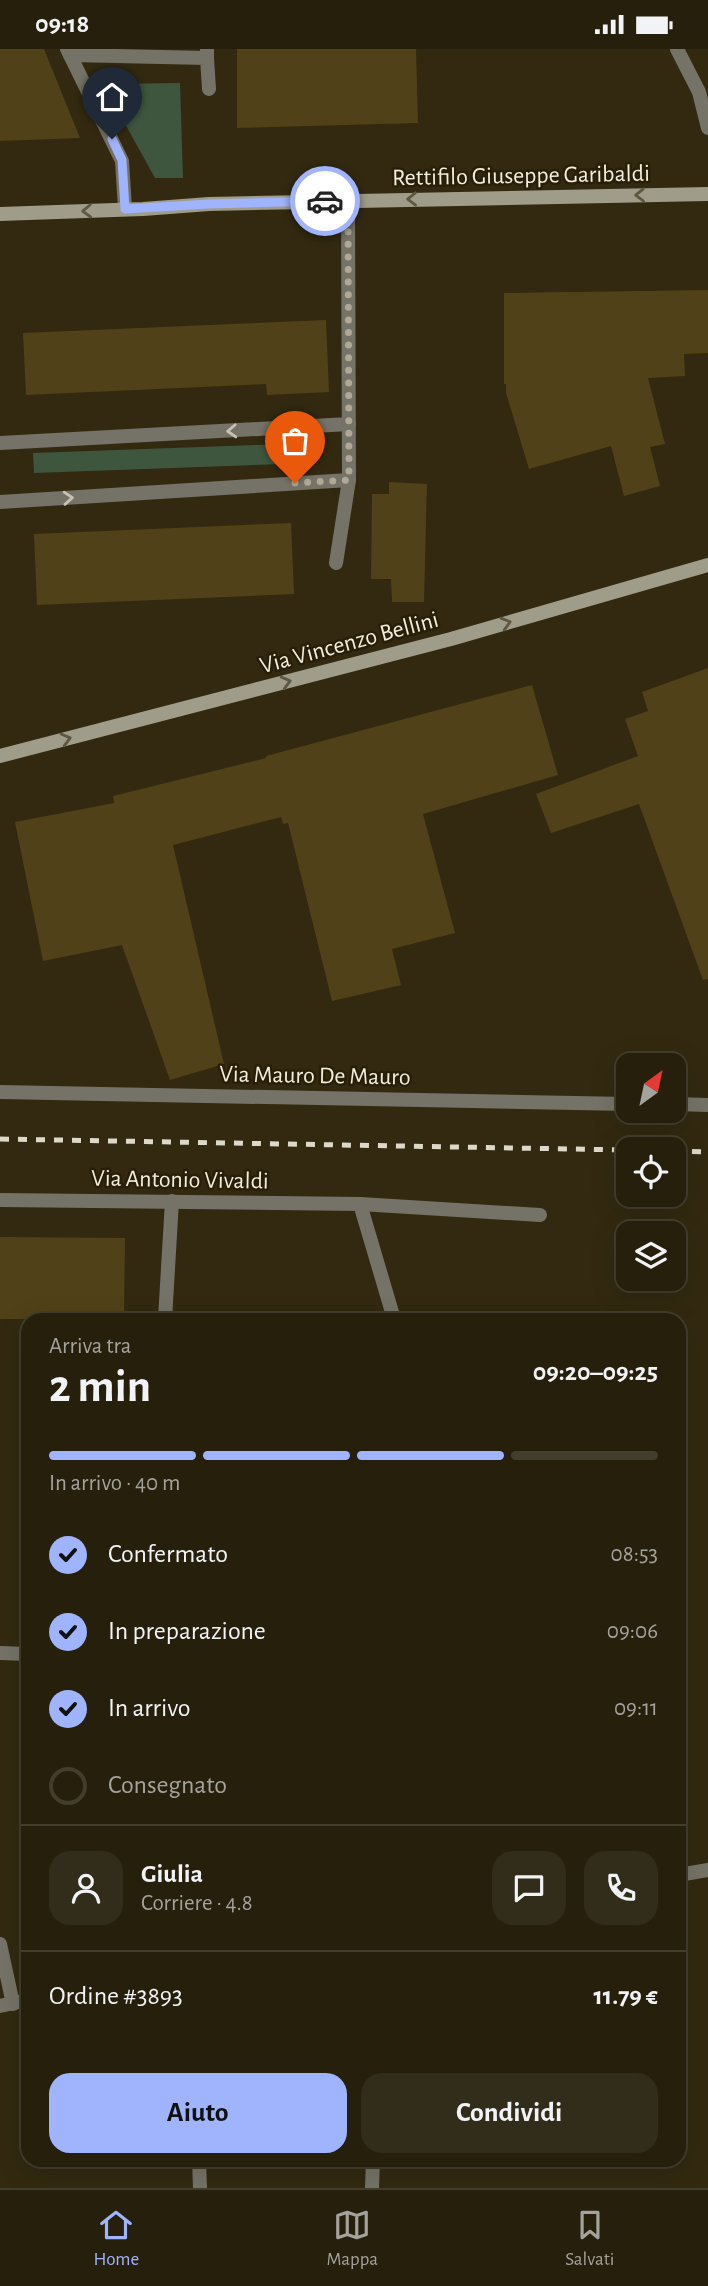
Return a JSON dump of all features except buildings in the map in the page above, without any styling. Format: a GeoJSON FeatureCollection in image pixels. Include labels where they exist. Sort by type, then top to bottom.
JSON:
{"type":"FeatureCollection","features":[{"type":"Feature","properties":{"kind":"main road","name":"Rettifilo Giuseppe Garibaldi"},"geometry":{"type":"LineString","coordinates":[[0,214],[209,204],[708,194]]}},
{"type":"Feature","properties":{"kind":"main road","name":"Via Vincenzo Bellini"},"geometry":{"type":"LineString","coordinates":[[0,757],[451,639],[708,565]]}},
{"type":"Feature","properties":{"kind":"street"},"geometry":{"type":"LineString","coordinates":[[677,49],[699,92],[708,128]]}},
{"type":"Feature","properties":{"kind":"street"},"geometry":{"type":"LineString","coordinates":[[125,209],[122,160],[68,52],[207,54],[209,89]]}},
{"type":"Feature","properties":{"kind":"street"},"geometry":{"type":"LineString","coordinates":[[337,563],[349,480],[348,201]]}},
{"type":"Feature","properties":{"kind":"street"},"geometry":{"type":"LineString","coordinates":[[0,443],[349,424]]}},
{"type":"Feature","properties":{"kind":"street"},"geometry":{"type":"LineString","coordinates":[[0,502],[349,480]]}},
{"type":"Feature","properties":{"kind":"street","name":"Via Mauro De Mauro"},"geometry":{"type":"LineString","coordinates":[[0,1092],[616,1104]]}},
{"type":"Feature","properties":{"kind":"street"},"geometry":{"type":"LineString","coordinates":[[686,1104],[708,1105]]}},
{"type":"Feature","properties":{"kind":"street","name":"Via Antonio Vivaldi"},"geometry":{"type":"LineString","coordinates":[[0,1200],[360,1204],[540,1215]]}},
{"type":"Feature","properties":{"kind":"street"},"geometry":{"type":"LineString","coordinates":[[165,1313],[172,1201]]}},
{"type":"Feature","properties":{"kind":"street"},"geometry":{"type":"LineString","coordinates":[[360,1204],[392,1313]]}},
{"type":"Feature","properties":{"kind":"street"},"geometry":{"type":"LineString","coordinates":[[0,1653],[21,1654]]}},
{"type":"Feature","properties":{"kind":"street"},"geometry":{"type":"LineString","coordinates":[[686,1874],[708,1870]]}},
{"type":"Feature","properties":{"kind":"street"},"geometry":{"type":"LineString","coordinates":[[0,1944],[14,2003]]}},
{"type":"Feature","properties":{"kind":"street"},"geometry":{"type":"LineString","coordinates":[[200,2167],[200,2188]]}},
{"type":"Feature","properties":{"kind":"street"},"geometry":{"type":"LineString","coordinates":[[372,2188],[373,2167]]}},
{"type":"Feature","properties":{"kind":"green space"},"geometry":{"type":"Polygon","coordinates":[[[180,83],[183,178],[155,178],[103,84],[180,83]]]}},
{"type":"Feature","properties":{"kind":"green space"},"geometry":{"type":"Polygon","coordinates":[[[309,443],[310,463],[34,473],[33,453],[309,443]]]}},
{"type":"Feature","properties":{"kind":"railway"},"geometry":{"type":"LineString","coordinates":[[0,1139],[616,1150]]}},
{"type":"Feature","properties":{"kind":"railway"},"geometry":{"type":"LineString","coordinates":[[686,1151],[708,1152]]}},
{"type":"Feature","properties":{"kind":"way so far"},"geometry":{"type":"LineString","coordinates":[[295,483],[349,480],[348,201],[325,201]]}},
{"type":"Feature","properties":{"kind":"route"},"geometry":{"type":"LineString","coordinates":[[112,139],[122,160],[125,209],[325,201]]}}]}
